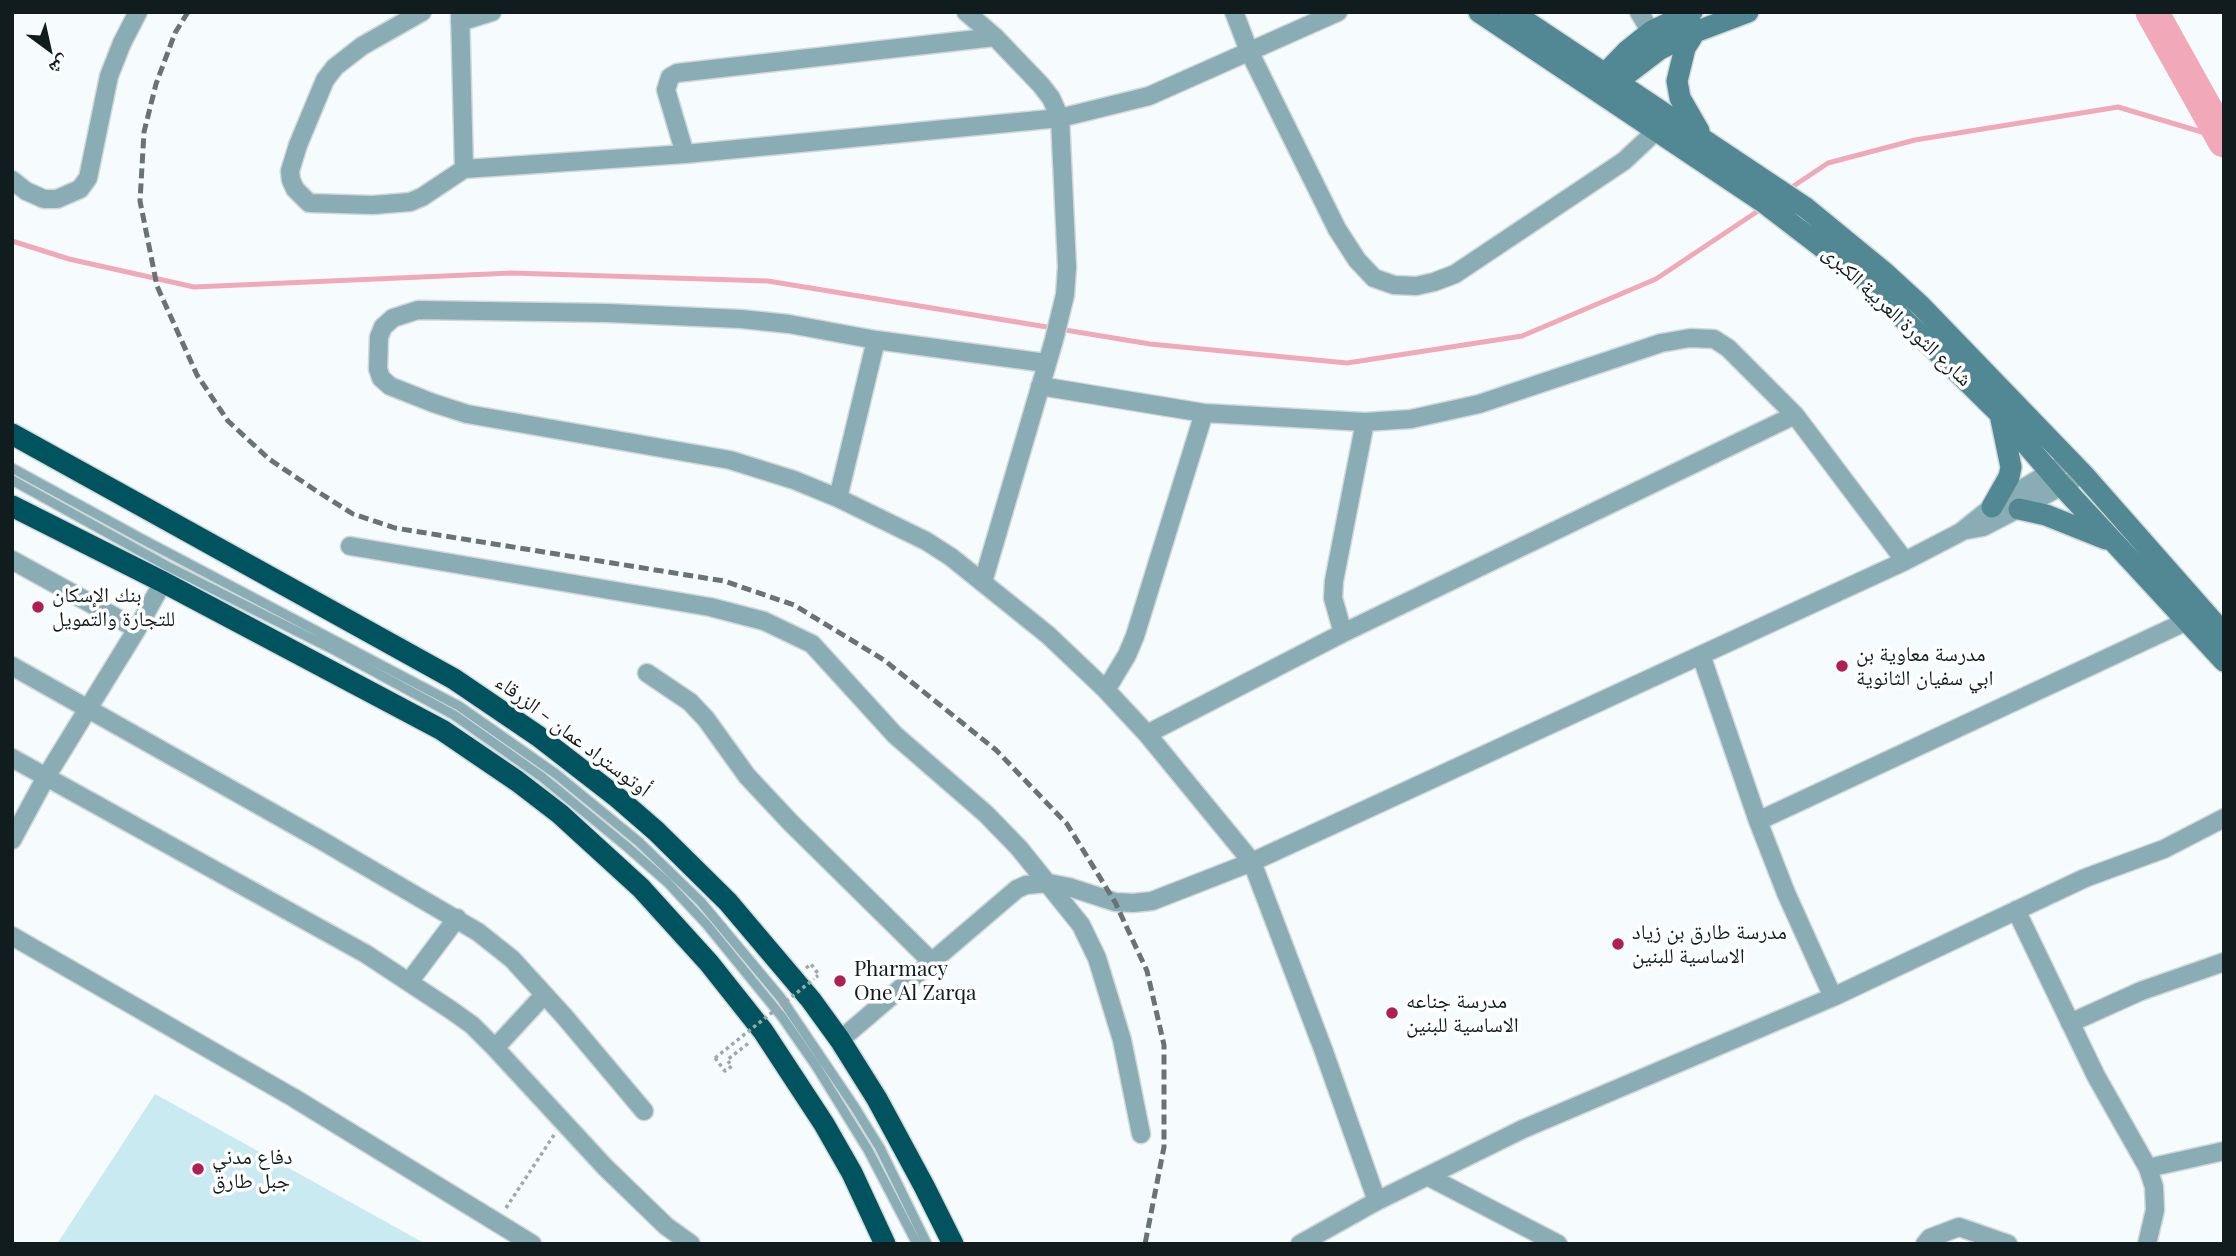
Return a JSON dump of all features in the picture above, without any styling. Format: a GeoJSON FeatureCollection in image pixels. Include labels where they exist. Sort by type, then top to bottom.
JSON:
{"type":"FeatureCollection","features":[{"type":"Feature","properties":{"kind":"highway","name":"أوتوستراد عمان - الزرقاء"},"geometry":{"type":"LineString","coordinates":[[12,434],[454,679],[538,736],[618,798],[692,866],[761,940],[840,1040],[877,1100],[953,1244]]}},
{"type":"Feature","properties":{"kind":"highway"},"geometry":{"type":"LineString","coordinates":[[12,506],[163,582],[442,730],[517,781],[602,850],[641,888],[709,963],[763,1031],[824,1124],[852,1173],[885,1244]]}},
{"type":"Feature","properties":{"kind":"main road","name":"شارع الثورة العربية الكبرى"},"geometry":{"type":"LineString","coordinates":[[1479,12],[1704,139],[1769,194],[1884,272],[1921,306],[2076,467],[2224,634]]}},
{"type":"Feature","properties":{"kind":"main road","name":"شارع الثورة العربية الكبرى"},"geometry":{"type":"LineString","coordinates":[[1512,12],[1605,85],[1656,131],[1769,194]]}},
{"type":"Feature","properties":{"kind":"main road"},"geometry":{"type":"LineString","coordinates":[[1605,85],[1656,40],[1693,22],[1748,12]]}},
{"type":"Feature","properties":{"kind":"main road"},"geometry":{"type":"LineString","coordinates":[[1693,22],[1677,80],[1684,106],[1704,139]]}},
{"type":"Feature","properties":{"kind":"main road","name":"شارع الثورة العربية الكبرى"},"geometry":{"type":"LineString","coordinates":[[1798,215],[2000,414],[2224,661]]}},
{"type":"Feature","properties":{"kind":"main road"},"geometry":{"type":"LineString","coordinates":[[1992,507],[2009,477],[2011,467],[2000,414]]}},
{"type":"Feature","properties":{"kind":"main road"},"geometry":{"type":"LineString","coordinates":[[2019,509],[2046,515],[2114,542]]}},
{"type":"Feature","properties":{"kind":"street"},"geometry":{"type":"LineString","coordinates":[[12,180],[44,200],[57,199],[80,189],[88,178],[109,76],[138,12]]}},
{"type":"Feature","properties":{"kind":"street"},"geometry":{"type":"LineString","coordinates":[[422,12],[362,46],[335,67],[325,79],[290,171],[295,189],[309,203],[373,205],[410,202],[464,169],[685,154],[1060,118],[1149,96],[1338,12]]}},
{"type":"Feature","properties":{"kind":"street"},"geometry":{"type":"LineString","coordinates":[[464,169],[460,17],[492,12]]}},
{"type":"Feature","properties":{"kind":"street"},"geometry":{"type":"LineString","coordinates":[[966,12],[995,37],[1041,85],[1051,98],[1060,118],[1067,267],[1065,295],[1054,340],[983,582]]}},
{"type":"Feature","properties":{"kind":"street"},"geometry":{"type":"LineString","coordinates":[[1234,12],[1249,51],[1344,239],[1357,260],[1374,278],[1394,285],[1416,286],[1455,274],[1536,217],[1624,161],[1656,131]]}},
{"type":"Feature","properties":{"kind":"street"},"geometry":{"type":"LineString","coordinates":[[1639,12],[1656,40]]}},
{"type":"Feature","properties":{"kind":"street"},"geometry":{"type":"LineString","coordinates":[[685,154],[666,90],[670,77],[677,73],[995,37]]}},
{"type":"Feature","properties":{"kind":"street"},"geometry":{"type":"LineString","coordinates":[[1046,363],[741,319],[608,313],[431,310],[406,312],[383,327],[379,338],[378,369],[381,378],[390,386],[467,414],[719,458],[794,480],[838,498],[926,541],[983,582],[1048,635],[1106,690],[1147,734],[1252,862],[1377,1201]]}},
{"type":"Feature","properties":{"kind":"street"},"geometry":{"type":"LineString","coordinates":[[1040,386],[1205,413],[1365,422],[1411,419],[1479,404],[1661,343],[1690,338],[1714,339],[1728,348],[1795,415],[1905,561]]}},
{"type":"Feature","properties":{"kind":"street"},"geometry":{"type":"LineString","coordinates":[[838,498],[876,340]]}},
{"type":"Feature","properties":{"kind":"street"},"geometry":{"type":"LineString","coordinates":[[1106,690],[1135,636],[1205,413]]}},
{"type":"Feature","properties":{"kind":"street"},"geometry":{"type":"LineString","coordinates":[[1147,734],[1343,633],[1795,415]]}},
{"type":"Feature","properties":{"kind":"street"},"geometry":{"type":"LineString","coordinates":[[1343,633],[1334,605],[1334,581],[1365,422]]}},
{"type":"Feature","properties":{"kind":"street"},"geometry":{"type":"LineString","coordinates":[[1961,531],[1983,527],[2019,509],[2076,467]]}},
{"type":"Feature","properties":{"kind":"street"},"geometry":{"type":"LineString","coordinates":[[840,1040],[1017,889],[1026,885],[1048,883],[1115,902],[1152,901],[1252,862],[1905,561],[1961,531],[1992,507],[2057,479]]}},
{"type":"Feature","properties":{"kind":"street"},"geometry":{"type":"LineString","coordinates":[[350,546],[710,607],[764,621],[797,635],[824,655],[895,735],[986,814],[1048,883],[1081,925],[1097,958],[1122,1040],[1141,1135]]}},
{"type":"Feature","properties":{"kind":"street"},"geometry":{"type":"LineString","coordinates":[[12,560],[137,629]]}},
{"type":"Feature","properties":{"kind":"street"},"geometry":{"type":"LineString","coordinates":[[12,840],[46,777],[163,582]]}},
{"type":"Feature","properties":{"kind":"street"},"geometry":{"type":"LineString","coordinates":[[1758,821],[2188,621]]}},
{"type":"Feature","properties":{"kind":"street"},"geometry":{"type":"LineString","coordinates":[[1701,655],[1758,821],[1786,893],[1833,997]]}},
{"type":"Feature","properties":{"kind":"street"},"geometry":{"type":"LineString","coordinates":[[12,666],[478,932],[512,959],[645,1111]]}},
{"type":"Feature","properties":{"kind":"street"},"geometry":{"type":"LineString","coordinates":[[648,673],[690,702],[756,786],[932,962]]}},
{"type":"Feature","properties":{"kind":"street"},"geometry":{"type":"LineString","coordinates":[[12,758],[366,954],[472,1025],[633,1194],[666,1226],[691,1244]]}},
{"type":"Feature","properties":{"kind":"street"},"geometry":{"type":"LineString","coordinates":[[1300,1244],[1377,1201],[1523,1129],[1833,997],[2103,870],[2164,849],[2224,818]]}},
{"type":"Feature","properties":{"kind":"street"},"geometry":{"type":"LineString","coordinates":[[2016,910],[2109,1100],[2148,1168],[2154,1187],[2155,1210],[2147,1244]]}},
{"type":"Feature","properties":{"kind":"street"},"geometry":{"type":"LineString","coordinates":[[409,982],[457,918]]}},
{"type":"Feature","properties":{"kind":"street"},"geometry":{"type":"LineString","coordinates":[[12,936],[234,1062],[532,1244]]}},
{"type":"Feature","properties":{"kind":"street"},"geometry":{"type":"LineString","coordinates":[[2070,1023],[2141,991],[2224,962]]}},
{"type":"Feature","properties":{"kind":"street"},"geometry":{"type":"LineString","coordinates":[[495,1048],[544,995]]}},
{"type":"Feature","properties":{"kind":"street"},"geometry":{"type":"LineString","coordinates":[[2148,1168],[2224,1151]]}},
{"type":"Feature","properties":{"kind":"street"},"geometry":{"type":"LineString","coordinates":[[1427,1176],[1558,1244]]}},
{"type":"Feature","properties":{"kind":"street"},"geometry":{"type":"LineString","coordinates":[[1925,1244],[1930,1238],[1959,1227],[2008,1244]]}},
{"type":"Feature","properties":{"kind":"lane"},"geometry":{"type":"LineString","coordinates":[[12,468],[459,706],[556,774],[639,842],[708,910],[781,998],[880,1148],[927,1244]]}},
{"type":"Feature","properties":{"kind":"lane"},"geometry":{"type":"LineString","coordinates":[[12,480],[167,566],[336,651],[454,715],[585,810],[667,882],[715,934],[782,1017],[856,1129],[917,1244]]}},
{"type":"Feature","properties":{"kind":"path"},"geometry":{"type":"LineString","coordinates":[[763,1031],[727,1060],[732,1066],[725,1071],[715,1058],[814,979]]}},
{"type":"Feature","properties":{"kind":"path"},"geometry":{"type":"LineString","coordinates":[[498,1221],[563,1122]]}},
{"type":"Feature","properties":{"kind":"building","name":"دفاع مدني جبل طارق"},"geometry":{"type":"Polygon","coordinates":[[[155,1094],[426,1244],[57,1244],[155,1094]]]}},
{"type":"Feature","properties":{"kind":"waterway"},"geometry":{"type":"LineString","coordinates":[[2152,12],[2224,141]]}},
{"type":"Feature","properties":{"kind":"waterway"},"geometry":{"type":"LineString","coordinates":[[1789,189],[1828,163],[1915,140],[2118,107],[2222,138]]}},
{"type":"Feature","properties":{"kind":"waterway"},"geometry":{"type":"LineString","coordinates":[[12,241],[69,259],[194,287],[512,273],[768,281],[1150,344],[1347,363],[1522,336],[1656,279],[1761,209]]}},
{"type":"Feature","properties":{"kind":"railway"},"geometry":{"type":"LineString","coordinates":[[188,12],[175,33],[156,84],[144,132],[140,201],[157,286],[197,375],[228,421],[269,459],[312,488],[353,514],[395,528],[724,581],[794,605],[884,660],[996,750],[1067,824],[1115,902],[1147,971],[1164,1045],[1164,1147],[1145,1244]]}},
{"type":"Feature","properties":{"kind":"place","name":"بنك الإسكان للتجارة والتمويل"},"geometry":{"type":"Point","coordinates":[38,607]}},
{"type":"Feature","properties":{"kind":"place","name":"مدرسة معاوية بن ابي سفيان الثانوية"},"geometry":{"type":"Point","coordinates":[1842,666]}},
{"type":"Feature","properties":{"kind":"place","name":"مدرسة طارق بن زياد الاساسية للبنين"},"geometry":{"type":"Point","coordinates":[1618,944]}},
{"type":"Feature","properties":{"kind":"place","name":"Pharmacy One Al Zarqa"},"geometry":{"type":"Point","coordinates":[840,981]}},
{"type":"Feature","properties":{"kind":"place","name":"مدرسة جناعه الاساسية للبنين"},"geometry":{"type":"Point","coordinates":[1392,1013]}},
{"type":"Feature","properties":{"kind":"place","name":"دفاع مدني جبل طارق"},"geometry":{"type":"Point","coordinates":[198,1169]}}]}
